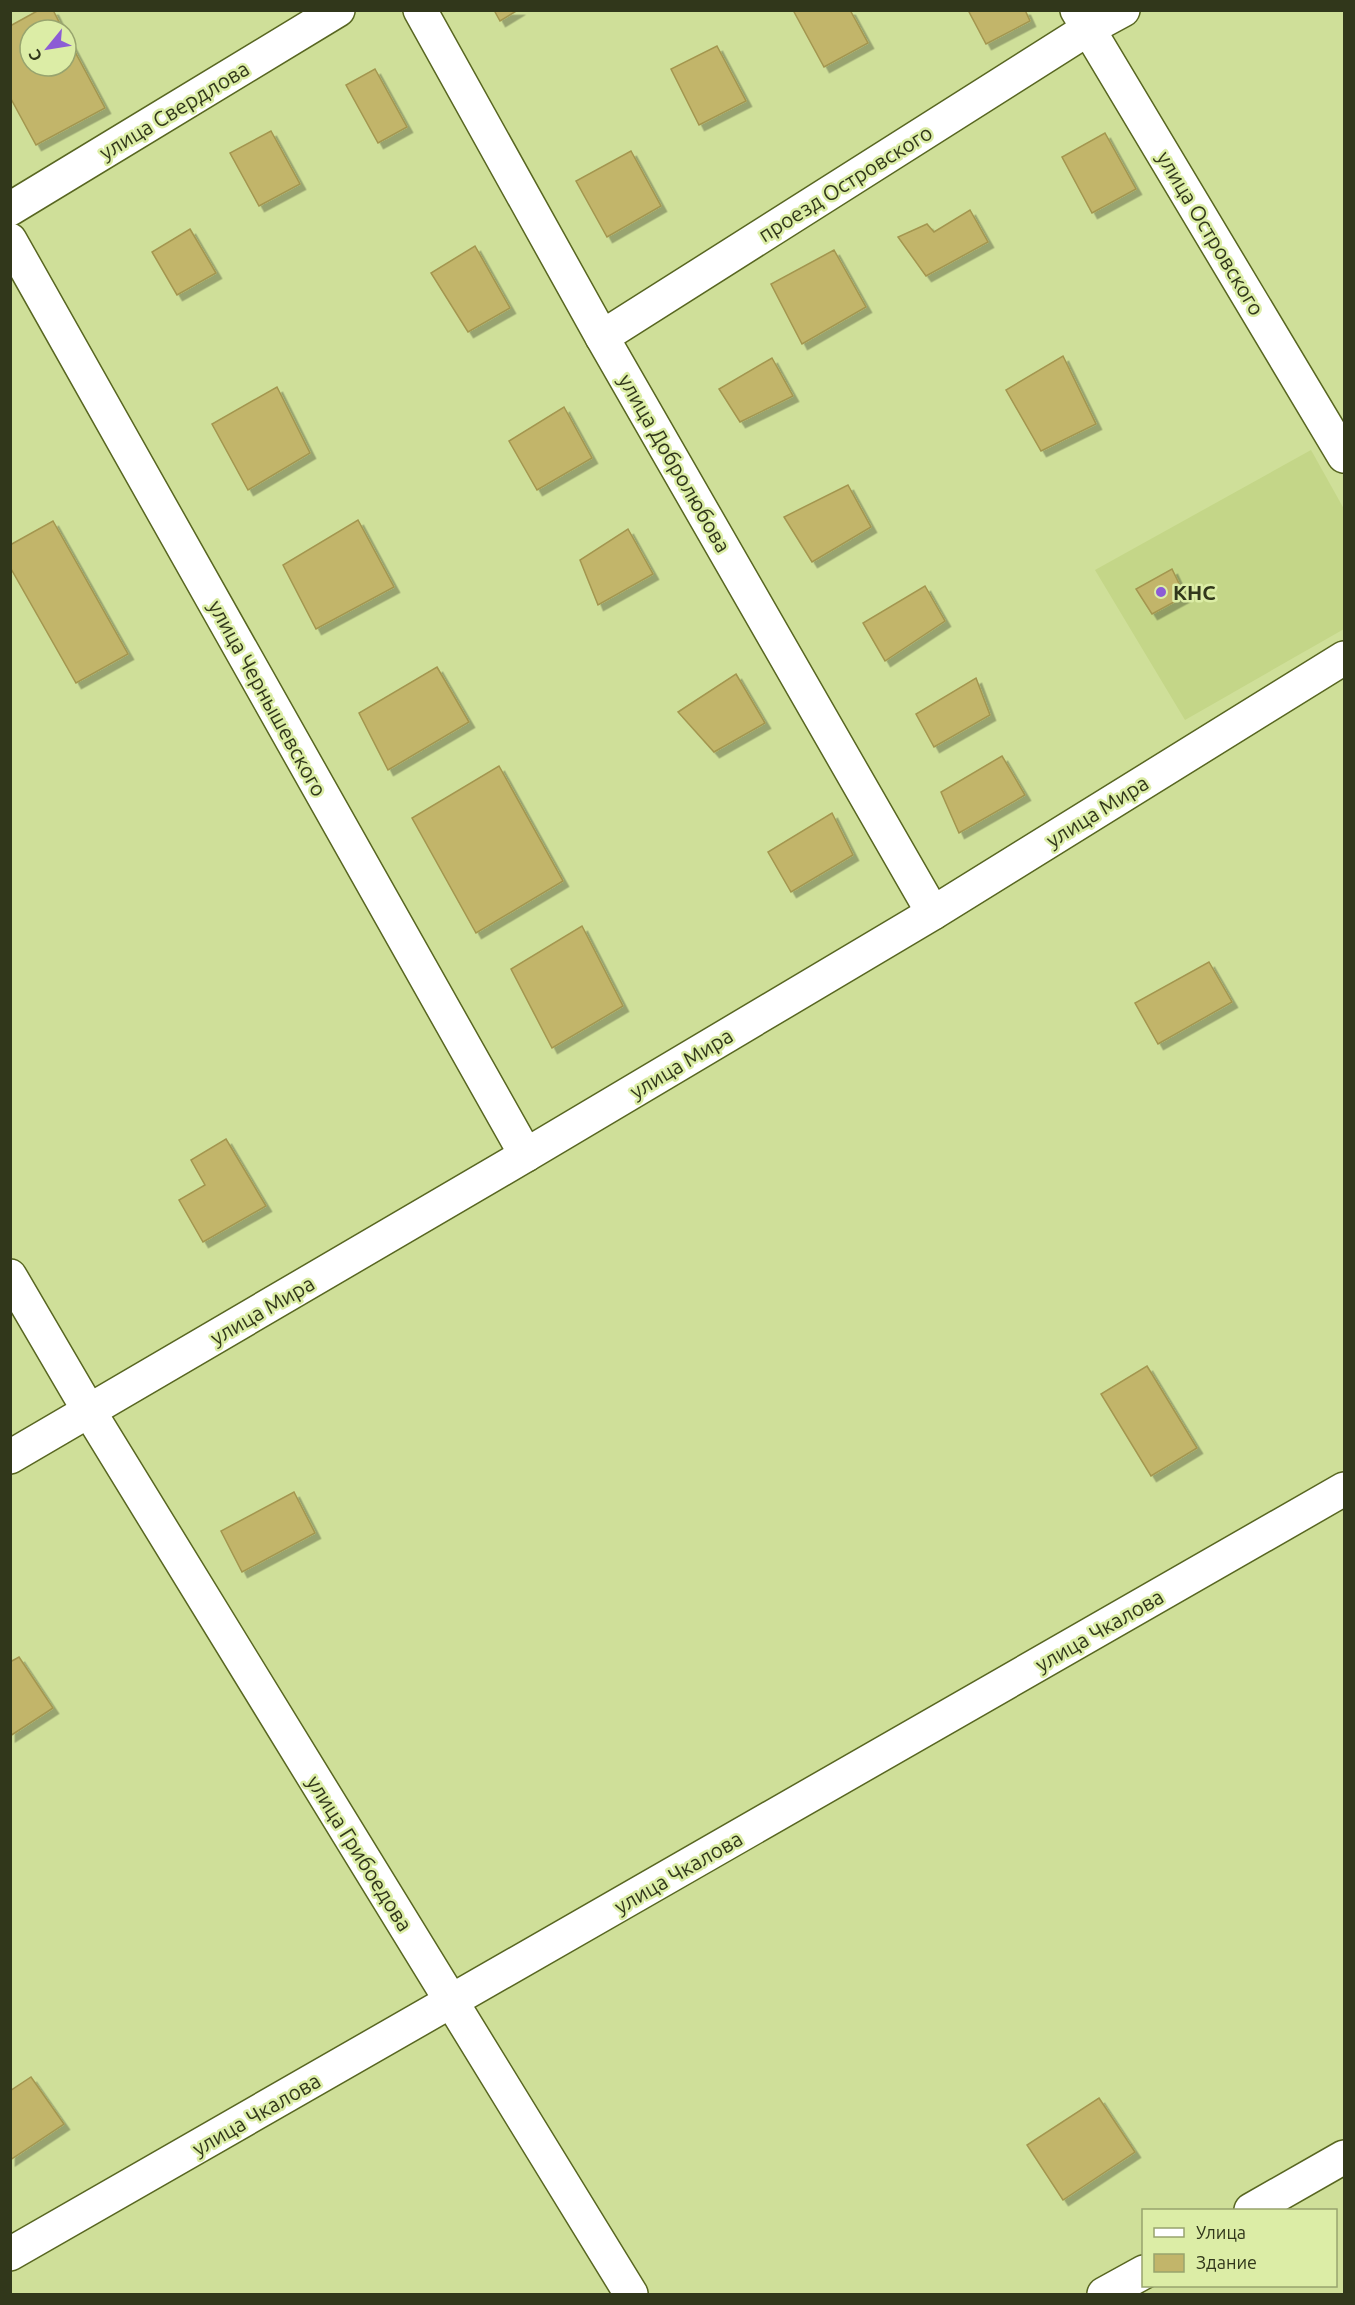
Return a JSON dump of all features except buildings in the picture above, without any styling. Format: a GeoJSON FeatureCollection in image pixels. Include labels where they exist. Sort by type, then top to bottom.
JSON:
{"type":"FeatureCollection","features":[{"type":"Feature","properties":{"kind":"street","name":"улица Свердлова"},"geometry":{"type":"LineString","coordinates":[[10,209],[338,10]]}},
{"type":"Feature","properties":{"kind":"street","name":"улица Добролюбова"},"geometry":{"type":"LineString","coordinates":[[420,10],[602,337],[933,913]]}},
{"type":"Feature","properties":{"kind":"street","name":"проезд Островского"},"geometry":{"type":"LineString","coordinates":[[602,337],[1082,20],[1123,10]]}},
{"type":"Feature","properties":{"kind":"street","name":"улица Островского"},"geometry":{"type":"LineString","coordinates":[[1082,20],[1344,456]]}},
{"type":"Feature","properties":{"kind":"street","name":"улица Чернышевского"},"geometry":{"type":"LineString","coordinates":[[10,240],[526,1155]]}},
{"type":"Feature","properties":{"kind":"street","name":"улица Мира"},"geometry":{"type":"LineString","coordinates":[[10,1457],[526,1155],[933,913],[1344,658]]}},
{"type":"Feature","properties":{"kind":"street","name":"улица Грибоедова"},"geometry":{"type":"LineString","coordinates":[[10,1276],[89,1411],[631,2295]]}},
{"type":"Feature","properties":{"kind":"street","name":"улица Чкалова"},"geometry":{"type":"LineString","coordinates":[[10,2254],[1344,1489]]}},
{"type":"Feature","properties":{"kind":"street"},"geometry":{"type":"LineString","coordinates":[[1254,2209],[1344,2157]]}},
{"type":"Feature","properties":{"kind":"street"},"geometry":{"type":"LineString","coordinates":[[1104,2295],[1142,2273]]}},
{"type":"Feature","properties":{"kind":"shaded area"},"geometry":{"type":"Polygon","coordinates":[[[1311,450],[1344,509],[1344,629],[1185,720],[1095,570],[1311,450]]]}},
{"type":"Feature","properties":{"kind":"place","name":"КНС"},"geometry":{"type":"Point","coordinates":[1161,592]}}]}
